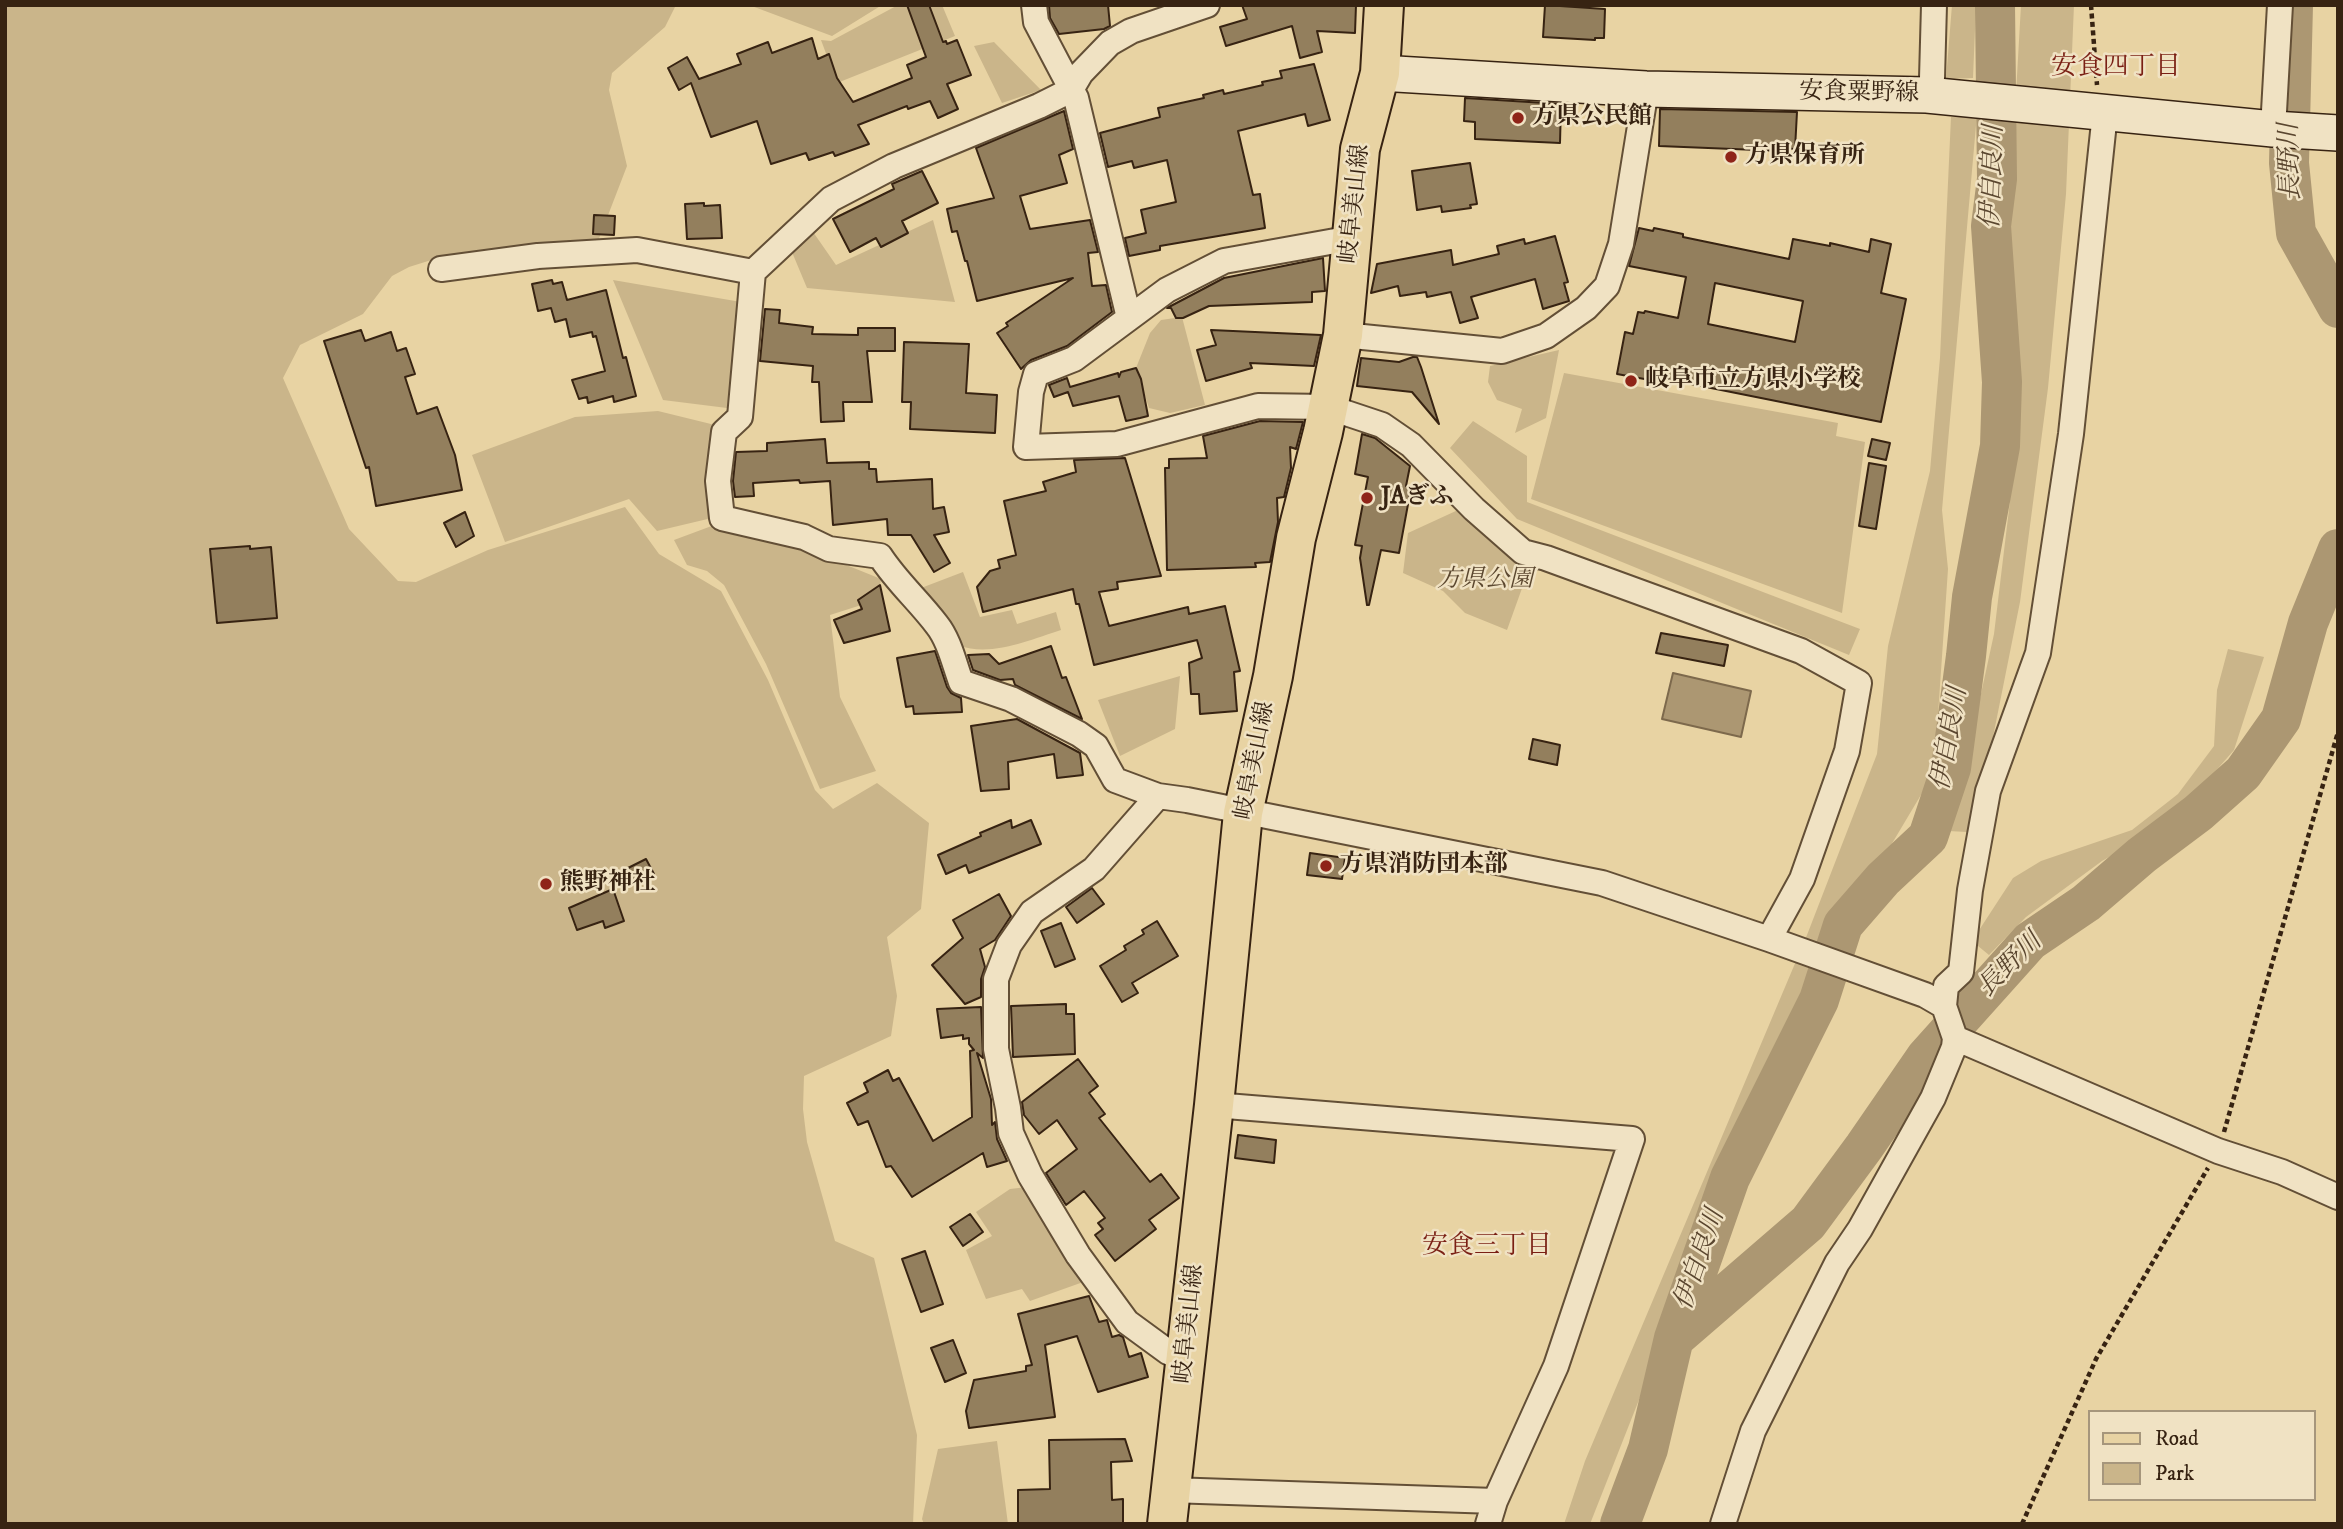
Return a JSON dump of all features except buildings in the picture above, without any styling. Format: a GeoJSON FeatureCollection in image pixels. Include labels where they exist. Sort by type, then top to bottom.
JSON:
{"type":"FeatureCollection","features":[{"type":"Feature","properties":{"kind":"main road","name":"岐阜美山線"},"geometry":{"type":"LineString","coordinates":[[1169,1507],[1214,1105],[1243,813],[1273,676],[1296,538],[1328,407],[1342,335],[1360,149],[1380,73],[1384,5]]}},
{"type":"Feature","properties":{"kind":"main road","name":"安食粟野線"},"geometry":{"type":"LineString","coordinates":[[1380,73],[1647,89],[1930,87],[2096,113],[2326,132]]}},
{"type":"Feature","properties":{"kind":"street"},"geometry":{"type":"LineString","coordinates":[[1034,5],[1036,22],[1076,99],[1129,318]]}},
{"type":"Feature","properties":{"kind":"street"},"geometry":{"type":"LineString","coordinates":[[1207,5],[1144,26],[1110,43],[1081,73],[1071,90],[894,166],[831,200],[752,272],[740,417],[724,432],[718,481],[722,518],[804,537],[829,549],[880,555],[895,580],[945,637],[961,681],[1011,699],[1079,734],[1096,746],[1115,780],[1158,796],[1602,883],[1774,941],[1934,1001],[1955,1038],[1954,1047],[1933,1098],[1860,1229],[1836,1263],[1754,1431],[1723,1524]]}},
{"type":"Feature","properties":{"kind":"street"},"geometry":{"type":"LineString","coordinates":[[1930,87],[1934,5]]}},
{"type":"Feature","properties":{"kind":"street"},"geometry":{"type":"LineString","coordinates":[[2276,129],[2280,5]]}},
{"type":"Feature","properties":{"kind":"street"},"geometry":{"type":"LineString","coordinates":[[1342,335],[1502,351],[1546,335],[1586,308],[1607,286],[1621,244],[1647,89]]}},
{"type":"Feature","properties":{"kind":"street"},"geometry":{"type":"LineString","coordinates":[[1934,1001],[1961,972],[1970,890],[1988,791],[2038,653],[2071,434],[2096,113]]}},
{"type":"Feature","properties":{"kind":"street"},"geometry":{"type":"LineString","coordinates":[[1352,238],[1224,261],[1167,290],[1074,359],[1036,373],[1031,392],[1026,447],[1117,444],[1258,406],[1328,407],[1382,425],[1411,445],[1474,509],[1523,552],[1801,651],[1859,683],[1847,751],[1807,866],[1774,941]]}},
{"type":"Feature","properties":{"kind":"street"},"geometry":{"type":"LineString","coordinates":[[441,270],[538,256],[637,250],[752,272]]}},
{"type":"Feature","properties":{"kind":"street"},"geometry":{"type":"LineString","coordinates":[[1158,796],[1094,869],[1032,912],[1009,945],[996,979],[996,1049],[1011,1133],[1030,1175],[1078,1255],[1127,1322],[1168,1352],[1186,1360]]}},
{"type":"Feature","properties":{"kind":"street"},"geometry":{"type":"LineString","coordinates":[[1955,1038],[2218,1151],[2282,1172],[2338,1197]]}},
{"type":"Feature","properties":{"kind":"street"},"geometry":{"type":"LineString","coordinates":[[1169,1507],[1492,1513],[1556,1366],[1632,1139],[1214,1105]]}},
{"type":"Feature","properties":{"kind":"path"},"geometry":{"type":"LineString","coordinates":[[2091,5],[2096,113]]}},
{"type":"Feature","properties":{"kind":"path"},"geometry":{"type":"LineString","coordinates":[[2022,1524],[2096,1359],[2218,1151],[2338,732]]}},
{"type":"Feature","properties":{"kind":"green space"},"geometry":{"type":"Polygon","coordinates":[[[5,5],[676,5],[665,27],[612,73],[609,90],[627,166],[595,249],[444,256],[409,267],[392,276],[363,314],[300,345],[283,378],[349,529],[398,581],[416,582],[488,550],[625,507],[659,554],[721,591],[768,680],[815,790],[833,809],[877,783],[929,823],[921,909],[887,937],[897,996],[891,1036],[804,1076],[803,1109],[807,1142],[835,1241],[874,1258],[917,1435],[913,1524],[5,1524],[5,5]]]}},
{"type":"Feature","properties":{"kind":"green space"},"geometry":{"type":"Polygon","coordinates":[[[749,5],[882,5],[832,36],[749,5]]]}},
{"type":"Feature","properties":{"kind":"green space"},"geometry":{"type":"Polygon","coordinates":[[[898,5],[942,5],[955,36],[837,83],[821,40],[831,41],[898,5]]]}},
{"type":"Feature","properties":{"kind":"green space"},"geometry":{"type":"Polygon","coordinates":[[[1952,5],[1976,5],[1973,78],[1946,79],[1952,5]]]}},
{"type":"Feature","properties":{"kind":"green space"},"geometry":{"type":"Polygon","coordinates":[[[2021,5],[2074,5],[2066,194],[2048,388],[2020,602],[1992,742],[1967,832],[1948,831],[1994,634],[2010,501],[2010,200],[2021,5]]]}},
{"type":"Feature","properties":{"kind":"green space"},"geometry":{"type":"Polygon","coordinates":[[[994,42],[1041,90],[1002,103],[974,46],[994,42]]]}},
{"type":"Feature","properties":{"kind":"green space"},"geometry":{"type":"Polygon","coordinates":[[[1977,114],[1942,510],[1948,569],[1934,773],[1872,877],[1847,902],[1696,1243],[1646,1382],[1590,1524],[1564,1524],[1585,1461],[1807,935],[1877,754],[1888,646],[1930,471],[1940,358],[1951,117],[1977,114]]]}},
{"type":"Feature","properties":{"kind":"green space"},"geometry":{"type":"Polygon","coordinates":[[[933,220],[955,302],[807,288],[789,245],[811,229],[836,265],[933,220]]]}},
{"type":"Feature","properties":{"kind":"green space"},"geometry":{"type":"Polygon","coordinates":[[[613,280],[741,302],[727,408],[663,400],[613,280]]]}},
{"type":"Feature","properties":{"kind":"green space"},"geometry":{"type":"Polygon","coordinates":[[[1182,317],[1205,405],[1170,413],[1149,408],[1136,368],[1150,333],[1161,320],[1182,317]]]}},
{"type":"Feature","properties":{"kind":"green space"},"geometry":{"type":"Polygon","coordinates":[[[1559,350],[1546,418],[1515,433],[1522,409],[1497,400],[1488,382],[1490,366],[1559,350]]]}},
{"type":"Feature","properties":{"kind":"green space"},"geometry":{"type":"Polygon","coordinates":[[[1564,373],[1838,423],[1836,436],[1865,442],[1842,613],[1531,499],[1564,373]]]}},
{"type":"Feature","properties":{"kind":"green space"},"geometry":{"type":"Polygon","coordinates":[[[658,411],[715,425],[716,517],[657,531],[629,499],[505,542],[472,455],[575,417],[658,411]]]}},
{"type":"Feature","properties":{"kind":"green space"},"geometry":{"type":"Polygon","coordinates":[[[1473,421],[1527,456],[1527,502],[1860,629],[1849,655],[1517,519],[1450,448],[1473,421]]]}},
{"type":"Feature","properties":{"kind":"green space","name":"方県公園"},"geometry":{"type":"Polygon","coordinates":[[[1458,510],[1530,566],[1507,630],[1465,613],[1443,591],[1403,573],[1408,533],[1458,510]]]}},
{"type":"Feature","properties":{"kind":"green space"},"geometry":{"type":"Polygon","coordinates":[[[717,524],[839,562],[881,579],[877,600],[830,615],[840,697],[876,771],[820,789],[766,664],[724,585],[707,571],[687,565],[674,540],[717,524]]]}},
{"type":"Feature","properties":{"kind":"green space"},"geometry":{"type":"Polygon","coordinates":[[[963,572],[980,617],[1012,610],[1017,624],[1056,612],[1061,630],[998,648],[966,648],[951,642],[938,632],[908,593],[963,572]]]}},
{"type":"Feature","properties":{"kind":"green space"},"geometry":{"type":"Polygon","coordinates":[[[2228,649],[2264,657],[2234,750],[2172,821],[2102,861],[2026,917],[1989,955],[1972,941],[2013,878],[2041,861],[2132,830],[2178,794],[2214,746],[2217,690],[2228,649]]]}},
{"type":"Feature","properties":{"kind":"green space"},"geometry":{"type":"Polygon","coordinates":[[[1180,676],[1175,729],[1120,756],[1098,700],[1180,676]]]}},
{"type":"Feature","properties":{"kind":"green space"},"geometry":{"type":"Polygon","coordinates":[[[1027,1187],[1086,1281],[1030,1301],[1022,1289],[986,1299],[966,1250],[992,1236],[976,1212],[1010,1189],[1027,1187]]]}},
{"type":"Feature","properties":{"kind":"green space"},"geometry":{"type":"Polygon","coordinates":[[[997,1441],[1008,1524],[924,1524],[922,1519],[938,1449],[997,1441]]]}},
{"type":"Feature","properties":{"kind":"shaded area"},"geometry":{"type":"Polygon","coordinates":[[[1673,673],[1751,691],[1741,737],[1662,719],[1673,673]]]}},
{"type":"Feature","properties":{"kind":"waterway","name":"伊自良川"},"geometry":{"type":"LineString","coordinates":[[1620,1524],[1648,1449],[1674,1338],[1730,1178],[1819,1000],[1843,925],[1883,879],[1928,837],[1951,768],[1972,597],[2000,446],[2002,382],[1991,226],[1997,179],[1995,5]]}},
{"type":"Feature","properties":{"kind":"waterway","name":"長野川"},"geometry":{"type":"LineString","coordinates":[[2293,5],[2289,163],[2296,233],[2338,308]]}},
{"type":"Feature","properties":{"kind":"waterway","name":"長野川"},"geometry":{"type":"LineString","coordinates":[[1676,1337],[1808,1223],[1926,1057],[2030,941],[2086,903],[2142,855],[2198,813],[2243,773],[2281,719],[2308,623],[2338,549]]}},
{"type":"Feature","properties":{"kind":"place","name":"方県公民館"},"geometry":{"type":"Point","coordinates":[1518,118]}},
{"type":"Feature","properties":{"kind":"place","name":"方県保育所"},"geometry":{"type":"Point","coordinates":[1731,157]}},
{"type":"Feature","properties":{"kind":"place","name":"岐阜市立方県小学校"},"geometry":{"type":"Point","coordinates":[1631,381]}},
{"type":"Feature","properties":{"kind":"place","name":"JAぎふ"},"geometry":{"type":"Point","coordinates":[1367,498]}},
{"type":"Feature","properties":{"kind":"place","name":"方県消防団本部"},"geometry":{"type":"Point","coordinates":[1326,866]}},
{"type":"Feature","properties":{"kind":"place","name":"熊野神社"},"geometry":{"type":"Point","coordinates":[546,884]}},
{"type":"Feature","properties":{"kind":"district","name":"安食四丁目"},"geometry":{"type":"Point","coordinates":[2116,69]}},
{"type":"Feature","properties":{"kind":"district","name":"安食三丁目"},"geometry":{"type":"Point","coordinates":[1487,1248]}}]}
